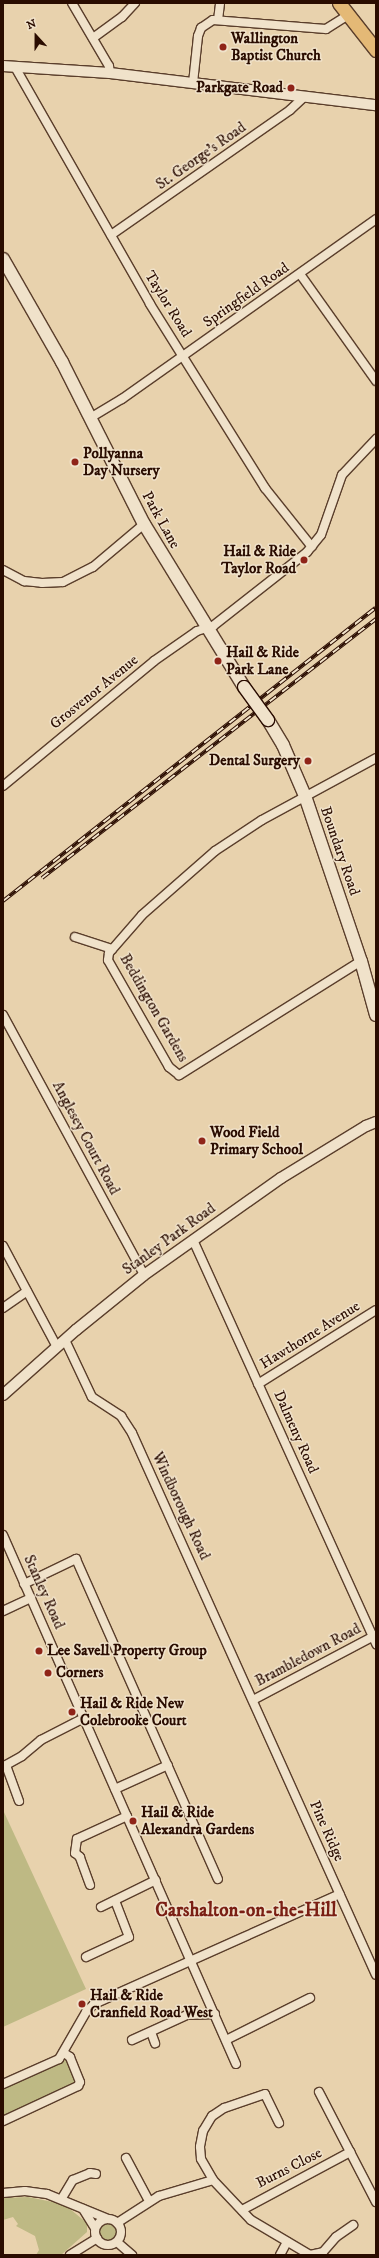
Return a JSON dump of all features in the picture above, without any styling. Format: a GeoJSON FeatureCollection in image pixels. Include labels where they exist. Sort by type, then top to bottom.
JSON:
{"type":"FeatureCollection","features":[{"type":"Feature","properties":{"kind":"main road"},"geometry":{"type":"LineString","coordinates":[[339,3],[376,50]]}},
{"type":"Feature","properties":{"kind":"main road","name":"Park Lane"},"geometry":{"type":"LineString","coordinates":[[3,259],[62,362],[144,524],[244,687],[257,705]]}},
{"type":"Feature","properties":{"kind":"main road","name":"Boundary Road"},"geometry":{"type":"LineString","coordinates":[[257,705],[283,745],[305,796],[361,961],[376,1015]]}},
{"type":"Feature","properties":{"kind":"street"},"geometry":{"type":"LineString","coordinates":[[72,3],[109,66],[110,73]]}},
{"type":"Feature","properties":{"kind":"street"},"geometry":{"type":"LineString","coordinates":[[93,38],[125,14],[135,3]]}},
{"type":"Feature","properties":{"kind":"street"},"geometry":{"type":"LineString","coordinates":[[218,20],[220,3]]}},
{"type":"Feature","properties":{"kind":"street"},"geometry":{"type":"LineString","coordinates":[[193,83],[198,36],[207,23],[218,20],[326,29],[348,15]]}},
{"type":"Feature","properties":{"kind":"street"},"geometry":{"type":"LineString","coordinates":[[3,66],[110,73],[376,105]]}},
{"type":"Feature","properties":{"kind":"street","name":"Taylor Road"},"geometry":{"type":"LineString","coordinates":[[15,67],[150,304],[184,356],[265,488],[312,547]]}},
{"type":"Feature","properties":{"kind":"street","name":"St. George's Road"},"geometry":{"type":"LineString","coordinates":[[111,235],[290,110],[304,97]]}},
{"type":"Feature","properties":{"kind":"street","name":"Springfield Road"},"geometry":{"type":"LineString","coordinates":[[90,418],[102,413],[184,356],[376,219]]}},
{"type":"Feature","properties":{"kind":"street"},"geometry":{"type":"LineString","coordinates":[[300,274],[376,381]]}},
{"type":"Feature","properties":{"kind":"street","name":"Grosvenor Avenue"},"geometry":{"type":"LineString","coordinates":[[3,786],[154,661],[191,635],[207,627],[213,626],[312,547],[325,527],[342,475],[376,439]]}},
{"type":"Feature","properties":{"kind":"street"},"geometry":{"type":"LineString","coordinates":[[3,570],[24,580],[63,582],[80,575],[102,561],[144,524]]}},
{"type":"Feature","properties":{"kind":"street","name":"Beddington Gardens"},"geometry":{"type":"LineString","coordinates":[[361,961],[179,1075],[169,1067],[109,964],[108,956],[112,949],[142,915],[200,863],[246,830],[376,758]]}},
{"type":"Feature","properties":{"kind":"street"},"geometry":{"type":"LineString","coordinates":[[75,937],[112,949]]}},
{"type":"Feature","properties":{"kind":"street","name":"Anglesey Court Road"},"geometry":{"type":"LineString","coordinates":[[3,1015],[144,1275]]}},
{"type":"Feature","properties":{"kind":"street","name":"Stanley Park Road"},"geometry":{"type":"LineString","coordinates":[[3,1395],[65,1340],[144,1275],[286,1175],[371,1124],[376,1117]]}},
{"type":"Feature","properties":{"kind":"street","name":"Dalmeny Road"},"geometry":{"type":"LineString","coordinates":[[192,1240],[375,1639]]}},
{"type":"Feature","properties":{"kind":"street"},"geometry":{"type":"LineString","coordinates":[[3,1246],[57,1347]]}},
{"type":"Feature","properties":{"kind":"street"},"geometry":{"type":"LineString","coordinates":[[3,1308],[27,1291]]}},
{"type":"Feature","properties":{"kind":"street","name":"Hawthorne Avenue"},"geometry":{"type":"LineString","coordinates":[[258,1384],[376,1310]]}},
{"type":"Feature","properties":{"kind":"street","name":"Windborough Road"},"geometry":{"type":"LineString","coordinates":[[65,1340],[92,1397],[118,1414],[127,1423],[253,1700]]}},
{"type":"Feature","properties":{"kind":"street","name":"Stanley Road"},"geometry":{"type":"LineString","coordinates":[[3,1535],[236,2064]]}},
{"type":"Feature","properties":{"kind":"street"},"geometry":{"type":"LineString","coordinates":[[24,1584],[76,1559],[218,1880]]}},
{"type":"Feature","properties":{"kind":"street"},"geometry":{"type":"LineString","coordinates":[[3,1611],[31,1598]]}},
{"type":"Feature","properties":{"kind":"street","name":"Brambledown Road"},"geometry":{"type":"LineString","coordinates":[[253,1700],[375,1639]]}},
{"type":"Feature","properties":{"kind":"street","name":"Pine Ridge"},"geometry":{"type":"LineString","coordinates":[[253,1700],[376,1975]]}},
{"type":"Feature","properties":{"kind":"street"},"geometry":{"type":"LineString","coordinates":[[19,1801],[6,1765],[22,1756],[41,1740],[84,1718]]}},
{"type":"Feature","properties":{"kind":"street"},"geometry":{"type":"LineString","coordinates":[[115,1789],[168,1765]]}},
{"type":"Feature","properties":{"kind":"street"},"geometry":{"type":"LineString","coordinates":[[90,1885],[80,1857],[75,1853],[77,1839],[128,1816]]}},
{"type":"Feature","properties":{"kind":"street"},"geometry":{"type":"LineString","coordinates":[[101,1907],[156,1880]]}},
{"type":"Feature","properties":{"kind":"street"},"geometry":{"type":"LineString","coordinates":[[3,2084],[59,2059],[64,2053],[88,2008],[340,1894]]}},
{"type":"Feature","properties":{"kind":"street"},"geometry":{"type":"LineString","coordinates":[[86,1957],[129,1937],[115,1901]]}},
{"type":"Feature","properties":{"kind":"street"},"geometry":{"type":"LineString","coordinates":[[226,2040],[310,1998]]}},
{"type":"Feature","properties":{"kind":"street"},"geometry":{"type":"LineString","coordinates":[[132,2040],[187,2015],[215,2014]]}},
{"type":"Feature","properties":{"kind":"street"},"geometry":{"type":"LineString","coordinates":[[151,2032],[155,2043]]}},
{"type":"Feature","properties":{"kind":"street"},"geometry":{"type":"LineString","coordinates":[[3,2121],[79,2085],[70,2057],[64,2053]]}},
{"type":"Feature","properties":{"kind":"street"},"geometry":{"type":"LineString","coordinates":[[319,2092],[376,2202]]}},
{"type":"Feature","properties":{"kind":"street"},"geometry":{"type":"LineString","coordinates":[[279,2123],[266,2094],[224,2108],[212,2116],[203,2131],[200,2147],[204,2164],[213,2180],[257,2225],[310,2255],[323,2252],[336,2237],[353,2225]]}},
{"type":"Feature","properties":{"kind":"street","name":"Burns Close"},"geometry":{"type":"LineString","coordinates":[[242,2210],[350,2152]]}},
{"type":"Feature","properties":{"kind":"street"},"geometry":{"type":"LineString","coordinates":[[126,2158],[149,2201]]}},
{"type":"Feature","properties":{"kind":"street"},"geometry":{"type":"LineString","coordinates":[[62,2198],[73,2180],[90,2173],[96,2174]]}},
{"type":"Feature","properties":{"kind":"street"},"geometry":{"type":"LineString","coordinates":[[117,2223],[149,2201],[164,2193],[213,2180]]}},
{"type":"Feature","properties":{"kind":"street"},"geometry":{"type":"LineString","coordinates":[[3,2193],[36,2191],[62,2198],[83,2209],[117,2223],[121,2231],[117,2242]]}},
{"type":"Feature","properties":{"kind":"street"},"geometry":{"type":"LineString","coordinates":[[83,2209],[95,2228],[96,2238],[106,2245],[117,2242]]}},
{"type":"Feature","properties":{"kind":"street"},"geometry":{"type":"LineString","coordinates":[[95,2228],[99,2222],[108,2219]]}},
{"type":"Feature","properties":{"kind":"street"},"geometry":{"type":"LineString","coordinates":[[70,2255],[96,2238]]}},
{"type":"Feature","properties":{"kind":"street"},"geometry":{"type":"LineString","coordinates":[[117,2242],[132,2255]]}},
{"type":"Feature","properties":{"kind":"street"},"geometry":{"type":"LineString","coordinates":[[280,2255],[287,2242]]}},
{"type":"Feature","properties":{"kind":"shaded area"},"geometry":{"type":"Polygon","coordinates":[[[3,1810],[86,1989],[3,2027],[3,1810]]]}},
{"type":"Feature","properties":{"kind":"shaded area"},"geometry":{"type":"Polygon","coordinates":[[[65,2060],[68,2061],[77,2082],[3,2118],[3,2087],[65,2060]]]}},
{"type":"Feature","properties":{"kind":"shaded area"},"geometry":{"type":"Polygon","coordinates":[[[28,2197],[58,2203],[70,2209],[87,2223],[87,2232],[61,2255],[36,2255],[39,2250],[35,2236],[16,2226],[18,2224],[13,2217],[3,2220],[3,2198],[28,2197]]]}},
{"type":"Feature","properties":{"kind":"shaded area"},"geometry":{"type":"Polygon","coordinates":[[[104,2223],[112,2223],[117,2228],[115,2239],[112,2241],[104,2241],[99,2236],[99,2228],[104,2223]]]}},
{"type":"Feature","properties":{"kind":"railway"},"geometry":{"type":"LineString","coordinates":[[3,901],[376,608]]}},
{"type":"Feature","properties":{"kind":"railway"},"geometry":{"type":"LineString","coordinates":[[42,878],[376,619]]}},
{"type":"Feature","properties":{"kind":"place","name":"Wallington Baptist Church"},"geometry":{"type":"Point","coordinates":[223,47]}},
{"type":"Feature","properties":{"kind":"place","name":"Parkgate Road"},"geometry":{"type":"Point","coordinates":[291,88]}},
{"type":"Feature","properties":{"kind":"place","name":"Pollyanna Day Nursery"},"geometry":{"type":"Point","coordinates":[75,462]}},
{"type":"Feature","properties":{"kind":"place","name":"Hail & Ride Taylor Road"},"geometry":{"type":"Point","coordinates":[304,560]}},
{"type":"Feature","properties":{"kind":"place","name":"Hail & Ride Park Lane"},"geometry":{"type":"Point","coordinates":[218,661]}},
{"type":"Feature","properties":{"kind":"place","name":"Dental Surgery"},"geometry":{"type":"Point","coordinates":[308,761]}},
{"type":"Feature","properties":{"kind":"place","name":"Wood Field Primary School"},"geometry":{"type":"Point","coordinates":[202,1141]}},
{"type":"Feature","properties":{"kind":"place","name":"Lee Savell Property Group"},"geometry":{"type":"Point","coordinates":[39,1651]}},
{"type":"Feature","properties":{"kind":"place","name":"Corners"},"geometry":{"type":"Point","coordinates":[48,1673]}},
{"type":"Feature","properties":{"kind":"place","name":"Hail & Ride New Colebrooke Court"},"geometry":{"type":"Point","coordinates":[72,1712]}},
{"type":"Feature","properties":{"kind":"place","name":"Hail & Ride Alexandra Gardens"},"geometry":{"type":"Point","coordinates":[133,1821]}},
{"type":"Feature","properties":{"kind":"place","name":"Hail & Ride Cranfield Road West"},"geometry":{"type":"Point","coordinates":[82,2004]}},
{"type":"Feature","properties":{"kind":"district","name":"Carshalton-on-the-Hill"},"geometry":{"type":"Point","coordinates":[246,1911]}}]}
